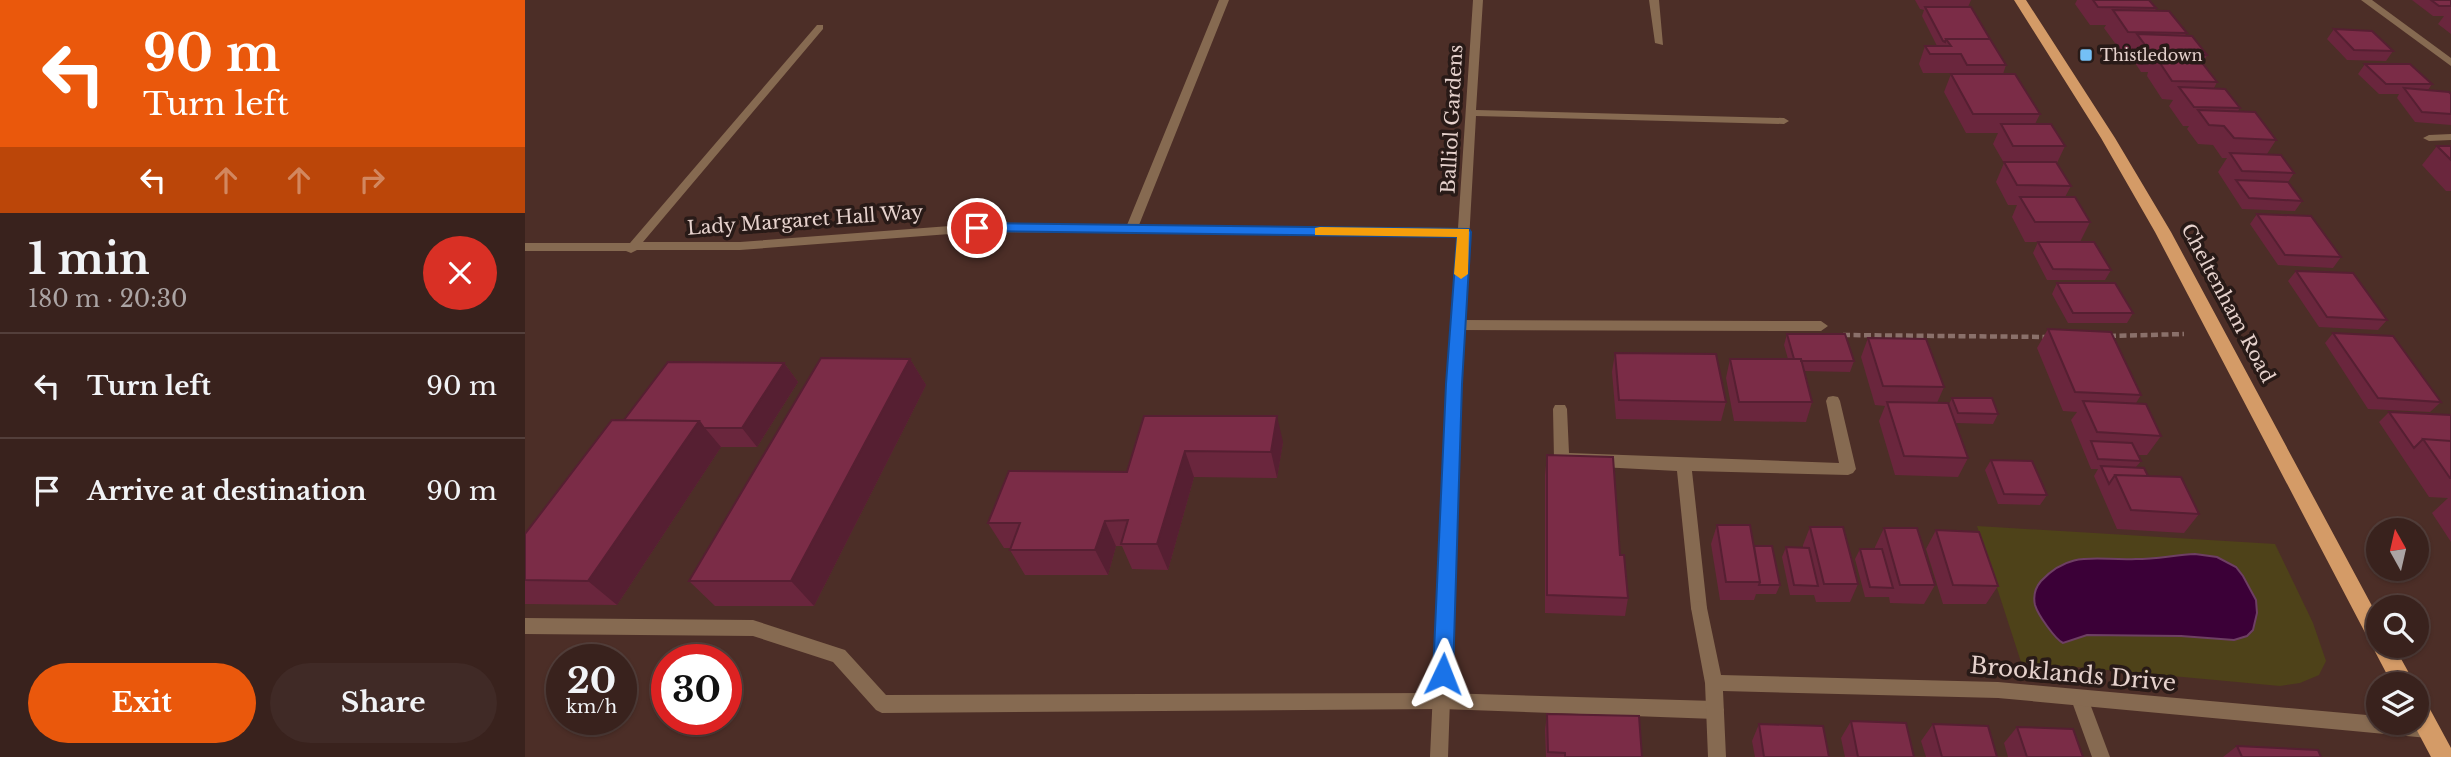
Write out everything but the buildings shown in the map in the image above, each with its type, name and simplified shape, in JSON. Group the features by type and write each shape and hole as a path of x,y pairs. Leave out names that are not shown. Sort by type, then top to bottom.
{"main road":[{"name":"Cheltenham Road","path":"2020,0 2108,138 2162,232 2366,615"},
{"path":"2429,731 2443,757"}],"street":[{"path":"1131,230 1224,0"},
{"name":"Balliol Gardens","path":"1439,757 1459,325 1478,0"},
{"path":"1654,0 1660,43"},
{"path":"2366,0 2451,63"},
{"path":"631,249 820,27"},
{"path":"1471,113 1784,121"},
{"path":"2429,138 2451,137"},
{"name":"Lady Margaret Hall Way","path":"525,247 631,249 740,246 977,228 1464,232"},
{"path":"1459,325 1821,326"},
{"path":"1560,410 1562,459 1848,469 1833,401"},
{"path":"1684,464 1699,608 1714,683 1717,757"},
{"path":"525,626 753,628 839,656 882,705 1442,701 1715,710"},
{"name":"Brooklands Drive","path":"1714,683 1999,690 2080,699 2366,715"},
{"path":"2080,699 2101,757"}],"path":[{"path":"1821,326 1830,335 2061,337"},
{"path":"2102,336 2215,333"}],"shaded area":[{"path":"1977,526 2275,544 2313,623 2326,661 2319,675 2300,683 2280,686 2021,662"},
{"path":"2195,554 2217,557 2236,567 2243,576 2256,600 2257,613 2253,630 2247,636 2234,640 2181,636 2087,635 2063,643 2047,626 2035,605 2037,586 2063,564 2097,558 2143,559"}],"slow traffic":[{"path":"1320,232 1464,232 1461,274"}],"place":[{"name":"Thistledown","path":"2086,55"}],"route":[{"path":"977,228 1464,232 1454,384 1443,674"}]}
